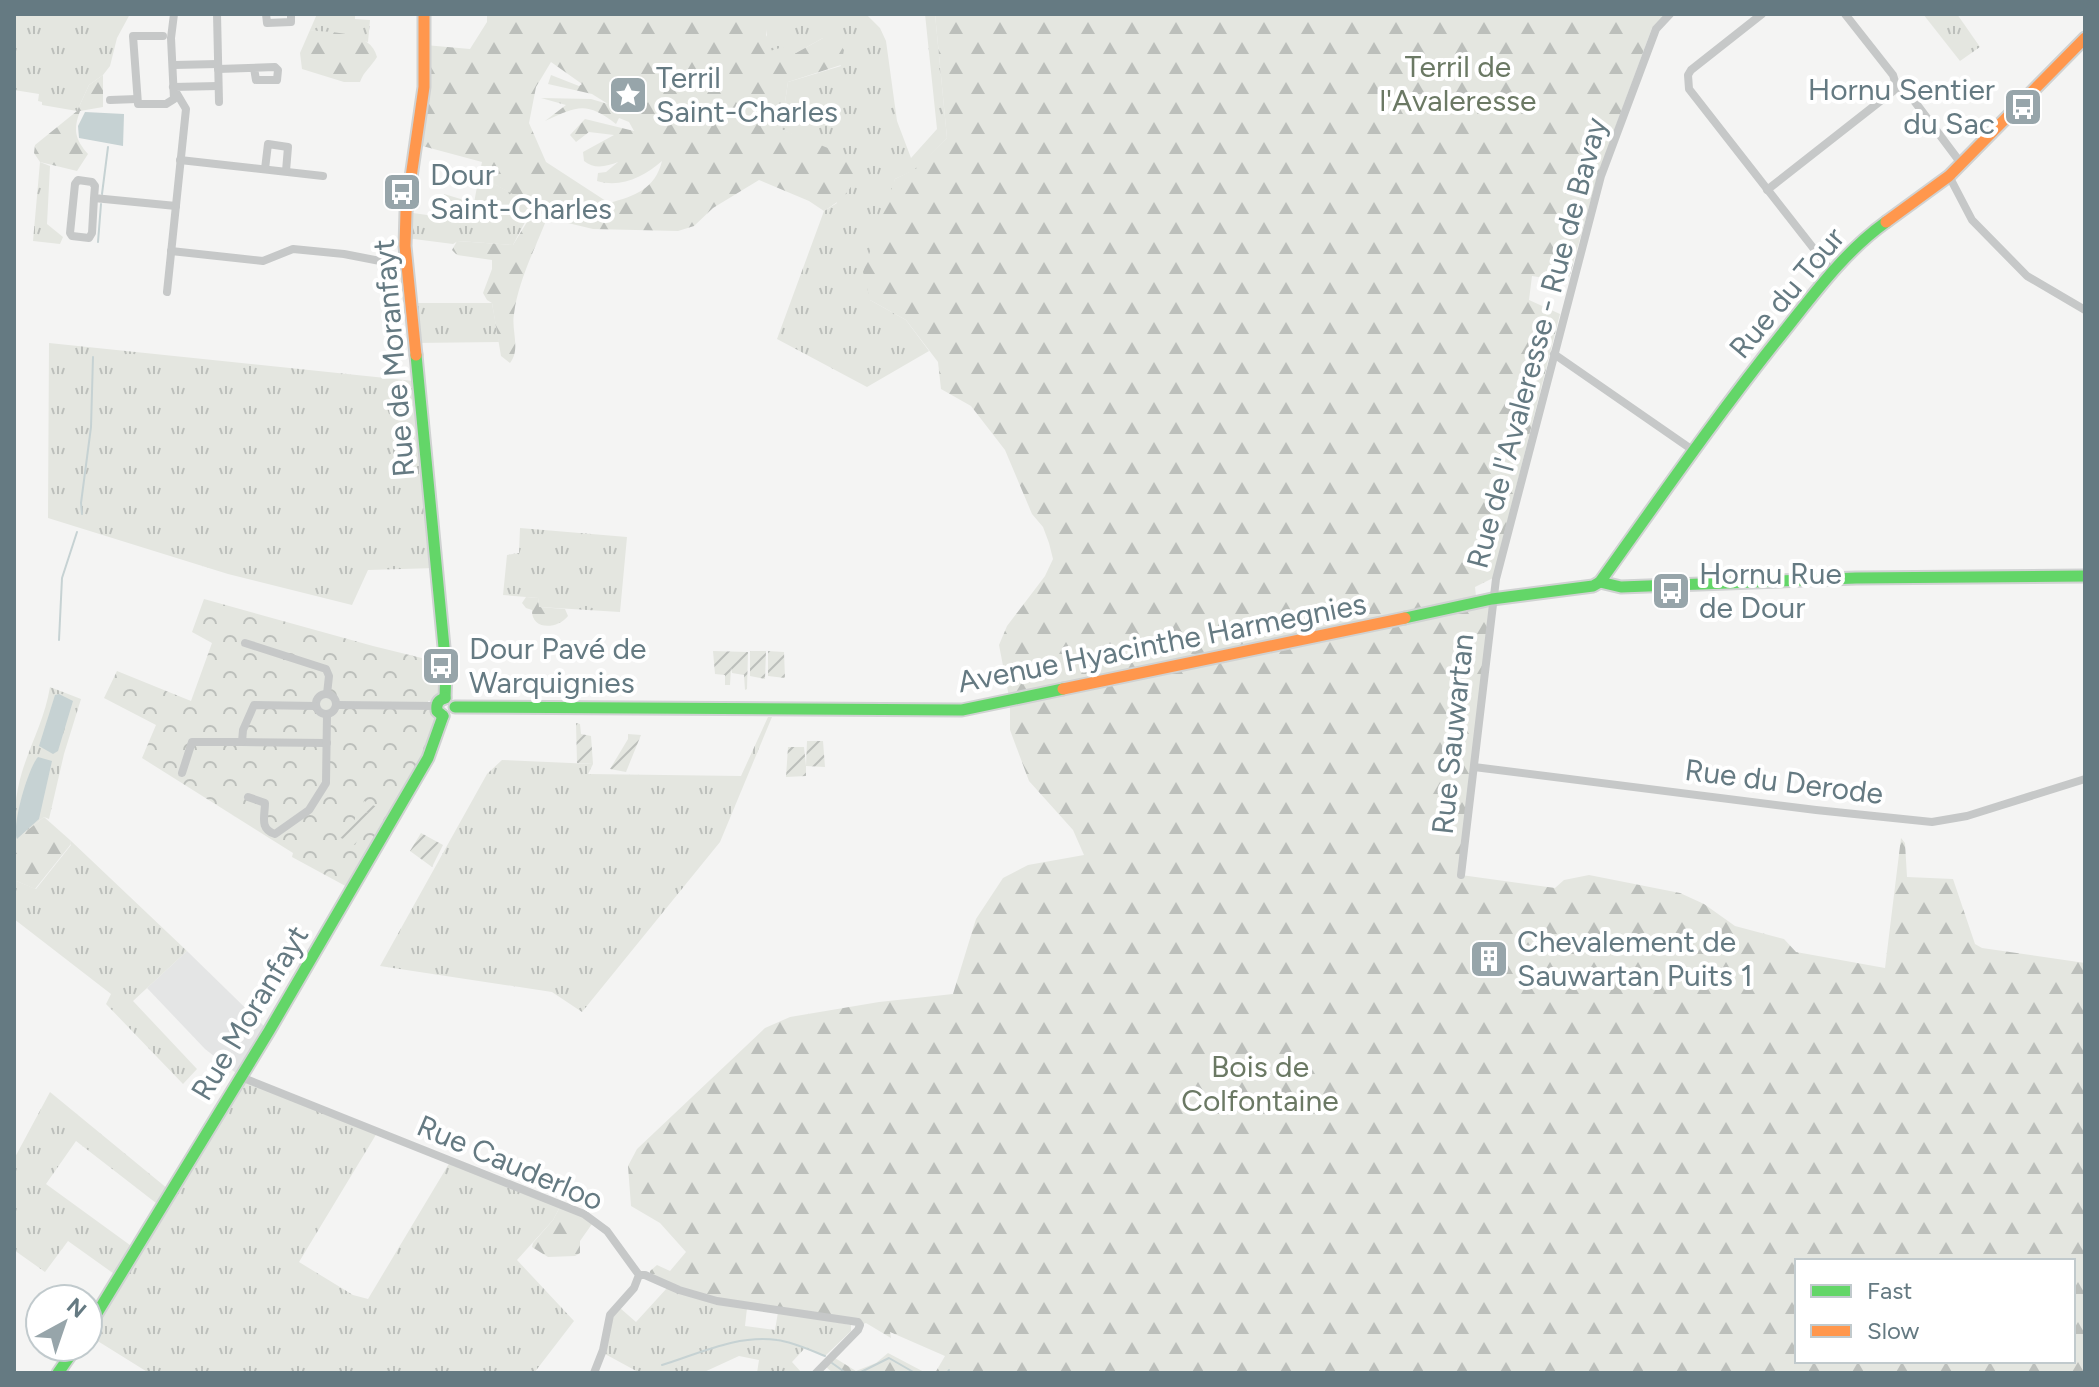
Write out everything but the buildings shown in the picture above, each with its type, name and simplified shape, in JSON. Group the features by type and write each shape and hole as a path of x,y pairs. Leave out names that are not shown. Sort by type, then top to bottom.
{"street":[{"path":"110,100 171,102 176,96 171,38 174,14"},
{"path":"217,14 219,102"},
{"path":"266,14 267,23 291,22 291,14"},
{"name":"Rue de Moranfayt","path":"424,14 424,87 406,212 406,266 446,668 442,706"},
{"name":"Rue de l'Avaleresse - Rue de Bavay","path":"1492,599 1606,164 1656,29 1670,14"},
{"path":"1762,14 1691,70 1687,81 1694,96 1832,272"},
{"path":"1845,14 1893,75 1897,88 1909,94 1960,162"},
{"path":"137,101 133,36 163,36"},
{"name":"Rue du Tour","path":"1600,582 1731,398 1832,272 1865,237 1949,176 2085,38"},
{"path":"174,65 254,68"},
{"path":"173,87 218,86"},
{"path":"167,292 186,109 173,87"},
{"path":"1767,190 1897,88"},
{"path":"265,169 268,144 288,147 286,171"},
{"path":"180,160 323,176"},
{"path":"1949,176 1972,220 2027,276 2085,310"},
{"path":"78,180 92,182 94,198 92,233 89,238 72,236 71,221 78,180"},
{"path":"94,198 176,206"},
{"path":"171,251 263,261 293,249 344,254 406,266"},
{"path":"1554,354 1694,451"},
{"name":"Avenue Hyacinthe Harmegnies","path":"442,706 451,700 455,707 962,710 1492,599 1589,588 1600,582 1621,587 1856,578 2085,576"},
{"name":"Rue Sauwartan","path":"1461,875 1492,599"},
{"path":"245,643 326,669 329,676 327,694"},
{"path":"327,694 335,699 337,705 335,711 327,715"},
{"path":"327,694 319,697 316,706 318,711 327,715"},
{"path":"242,742 243,730 254,705 316,706"},
{"path":"337,705 442,706"},
{"name":"Rue Moranfayt","path":"104,1302 241,1077 428,758 442,706"},
{"path":"248,797 265,803 264,824 268,831 275,834 309,810 324,786 327,715"},
{"path":"182,773 192,742 327,743"},
{"name":"Rue du Derode","path":"1474,767 1932,822 1967,816 2085,779"},
{"name":"Rue Cauderloo","path":"241,1077 584,1214 607,1231 639,1275"},
{"path":"594,1373 603,1350 610,1315 634,1288 639,1275 645,1275 679,1290 717,1301 854,1321 860,1325 816,1373"}],"shaded area":[{"path":"85,112 124,114 123,146 79,138 78,126"},
{"path":"55,695 73,701 58,751 53,754 39,746"},
{"path":"38,757 52,761 39,819 17,839 16,823 22,798"},
{"path":"187,951 269,1031 241,1077 205,1049 147,988"}],"green space":[{"path":"14,14 130,14 117,38 110,66 89,85 77,111 42,105 38,101 39,94 14,90"},
{"path":"317,14 355,14 355,19 370,20 368,42 310,30"},
{"path":"487,14 764,14 770,51 783,47 796,53 823,38 836,40 844,50 841,65 788,82 781,129 855,159 860,167 846,193 824,211 809,201 759,180 713,208 694,226 678,231 593,229 547,218 519,289 513,320 515,352 510,363 501,356 492,303 483,293 492,260 457,255 452,250 457,241 513,245 533,205 479,176 482,162 415,144 425,45 470,49 487,22","holes":["551,62 582,84 579,86 551,75 548,84 592,94 608,104 591,99 541,98 566,105 545,121 582,108 597,112 616,124 619,118 629,122 634,131 585,119 570,135 576,142 589,132 614,135 583,152 584,161 592,166 618,162 606,172 598,173 597,181 615,183 632,180 662,161 659,171 643,190 609,203 546,162 529,123 536,87"]},
{"path":"764,14 866,14 880,28 886,41 897,121 911,158 937,129 925,14 935,14 947,138 917,169 895,179 870,300 906,320 929,351 867,387 777,339 824,211 837,203 796,136 781,129 788,82 841,66 823,38 796,53 769,52"},
{"name":"Bois de Colfontaine","path":"935,14 1666,14 1652,28 1598,174 1568,282 1532,276 1529,300 1560,314 1493,578 1475,587 1476,596 1472,603 1492,599 1461,875 1555,888 1564,880 1589,875 1680,893 1704,904 1735,926 1784,939 1796,952 1885,968 1901,838 1905,843 1907,877 1953,879 1975,944 1982,948 2085,963 2085,1373 935,1373 945,1356 890,1332 891,1338 866,1323 860,1325 717,1301 650,1275 657,1265 670,1271 686,1252 660,1223 631,1206 628,1166 637,1149 765,1028 790,1017 879,1002 953,994 976,919 1003,878 1028,865 1084,855 1073,830 1029,781 1010,730 1010,702 999,645 1007,626 1045,576 1053,559 1043,527 1032,514 1005,450 971,406 941,389 938,362 906,320 870,300 863,272 895,179 917,168 947,138"},
{"path":"1923,14 1957,14 1980,47 1960,61"},
{"path":"310,30 359,38 373,48 377,57 360,82 344,82 302,69 300,53"},
{"path":"103,75 103,107 80,111 78,118 76,134 88,154 77,171 40,162 34,153 35,145 77,111 89,85"},
{"path":"40,162 50,166 47,224 63,237 60,244 33,241"},
{"path":"479,176 534,205 513,245 458,241 453,244 406,238 406,212 441,217 444,194 474,203"},
{"path":"410,303 492,303 499,342 414,343"},
{"path":"49,343 414,381 436,568 368,570 352,605 228,574 48,518"},
{"path":"520,528 627,537 620,612 539,607 538,598 503,595 507,555 519,553"},
{"path":"526,597 538,598 539,607 565,609 568,616 552,626 540,624 533,617 532,610 522,603"},
{"path":"204,599 446,664 448,686 437,700 428,701 428,708 436,713 439,729 351,889 292,857 293,853 142,758 156,725 104,698 117,671 191,701 212,643 192,632"},
{"path":"713,651 748,652 747,689 744,675 732,673 731,668 730,685 725,685 725,675 715,674"},
{"path":"750,651 766,651 765,679 750,676"},
{"path":"768,651 784,652 785,678 768,676"},
{"path":"50,687 81,699 49,819 44,817 14,841 15,806 20,781"},
{"path":"768,717 772,717 720,842 582,1012 552,992 380,966 487,774 502,760 593,764 588,774 741,776"},
{"path":"576,723 580,724 581,734 591,736 593,764 577,763"},
{"path":"628,734 641,735 626,772 610,769 628,739"},
{"path":"807,741 823,741 825,767 806,766"},
{"path":"788,747 804,747 806,776 786,777"},
{"path":"364,801 377,807 360,838 354,836 358,839 355,845 339,837 351,819 359,816 359,810 368,813 360,808"},
{"path":"44,817 71,844 35,889 14,880 14,841"},
{"path":"421,833 443,845 432,867 410,851"},
{"path":"70,840 187,951 133,1001 197,1069 183,1084 106,1004 111,994 14,919 14,880 36,889 71,845"},
{"path":"241,1077 377,1133 299,1262 353,1295 368,1299 450,1162 561,1205 553,1220 517,1260 574,1321 534,1373 149,1373 104,1345 104,1302"},
{"path":"50,1092 168,1189 156,1203 76,1141 46,1184 134,1248 117,1276 68,1241 45,1272 14,1250 14,1159"},
{"path":"561,1205 584,1214 592,1224 580,1241 580,1253 548,1257 532,1247 533,1243 553,1220"},
{"path":"667,1288 747,1308 745,1326 775,1330 778,1312 851,1325 851,1331 825,1356 805,1348 792,1362 802,1373 757,1373 759,1360 739,1356 702,1373 640,1373 605,1354 613,1317 620,1308 636,1322"},
{"path":"888,1353 926,1373 833,1373 826,1367 835,1358 856,1371 876,1363"}],"waterway":[{"path":"102,194 108,147"},
{"path":"98,242 101,204"},
{"path":"82,514 91,427 93,357"},
{"path":"59,640 62,578 77,532"},
{"path":"662,1365 718,1346 762,1339 789,1342 825,1356"},
{"path":"859,1373 889,1358 915,1373"},
{"path":"832,1363 846,1373"}],"traffic: fast":[{"path":"1405,618 1492,599 1593,586 1600,582 1758,364 1843,260 1886,222"},
{"path":"416,355 446,668 445,698"},
{"path":"1600,582 1621,587 1856,578 2085,576"},
{"path":"455,707 962,710 1063,689"},
{"path":"443,716 437,711 437,706 445,698"},
{"path":"104,1302 269,1031 428,758 443,716"},
{"path":"58,1373 65,1363"}],"traffic: slow":[{"path":"416,355 405,246 406,212 424,87 424,14"},
{"path":"1886,222 1949,176 2085,38"},
{"path":"1063,689 1405,618"}],"place":[{"name":"Terril Saint-Charles","path":"628,95"},
{"name":"Hornu Sentier du Sac","path":"2023,107"},
{"name":"Dour Saint-Charles","path":"402,192"},
{"name":"Hornu Rue de Dour","path":"1671,591"},
{"name":"Dour Pavé de Warquignies","path":"441,666"},
{"name":"Chevalement de Sauwartan Puits 1","path":"1489,959"}],"park label":[{"name":"Terril de l'Avaleresse","path":"1458,84"}]}
